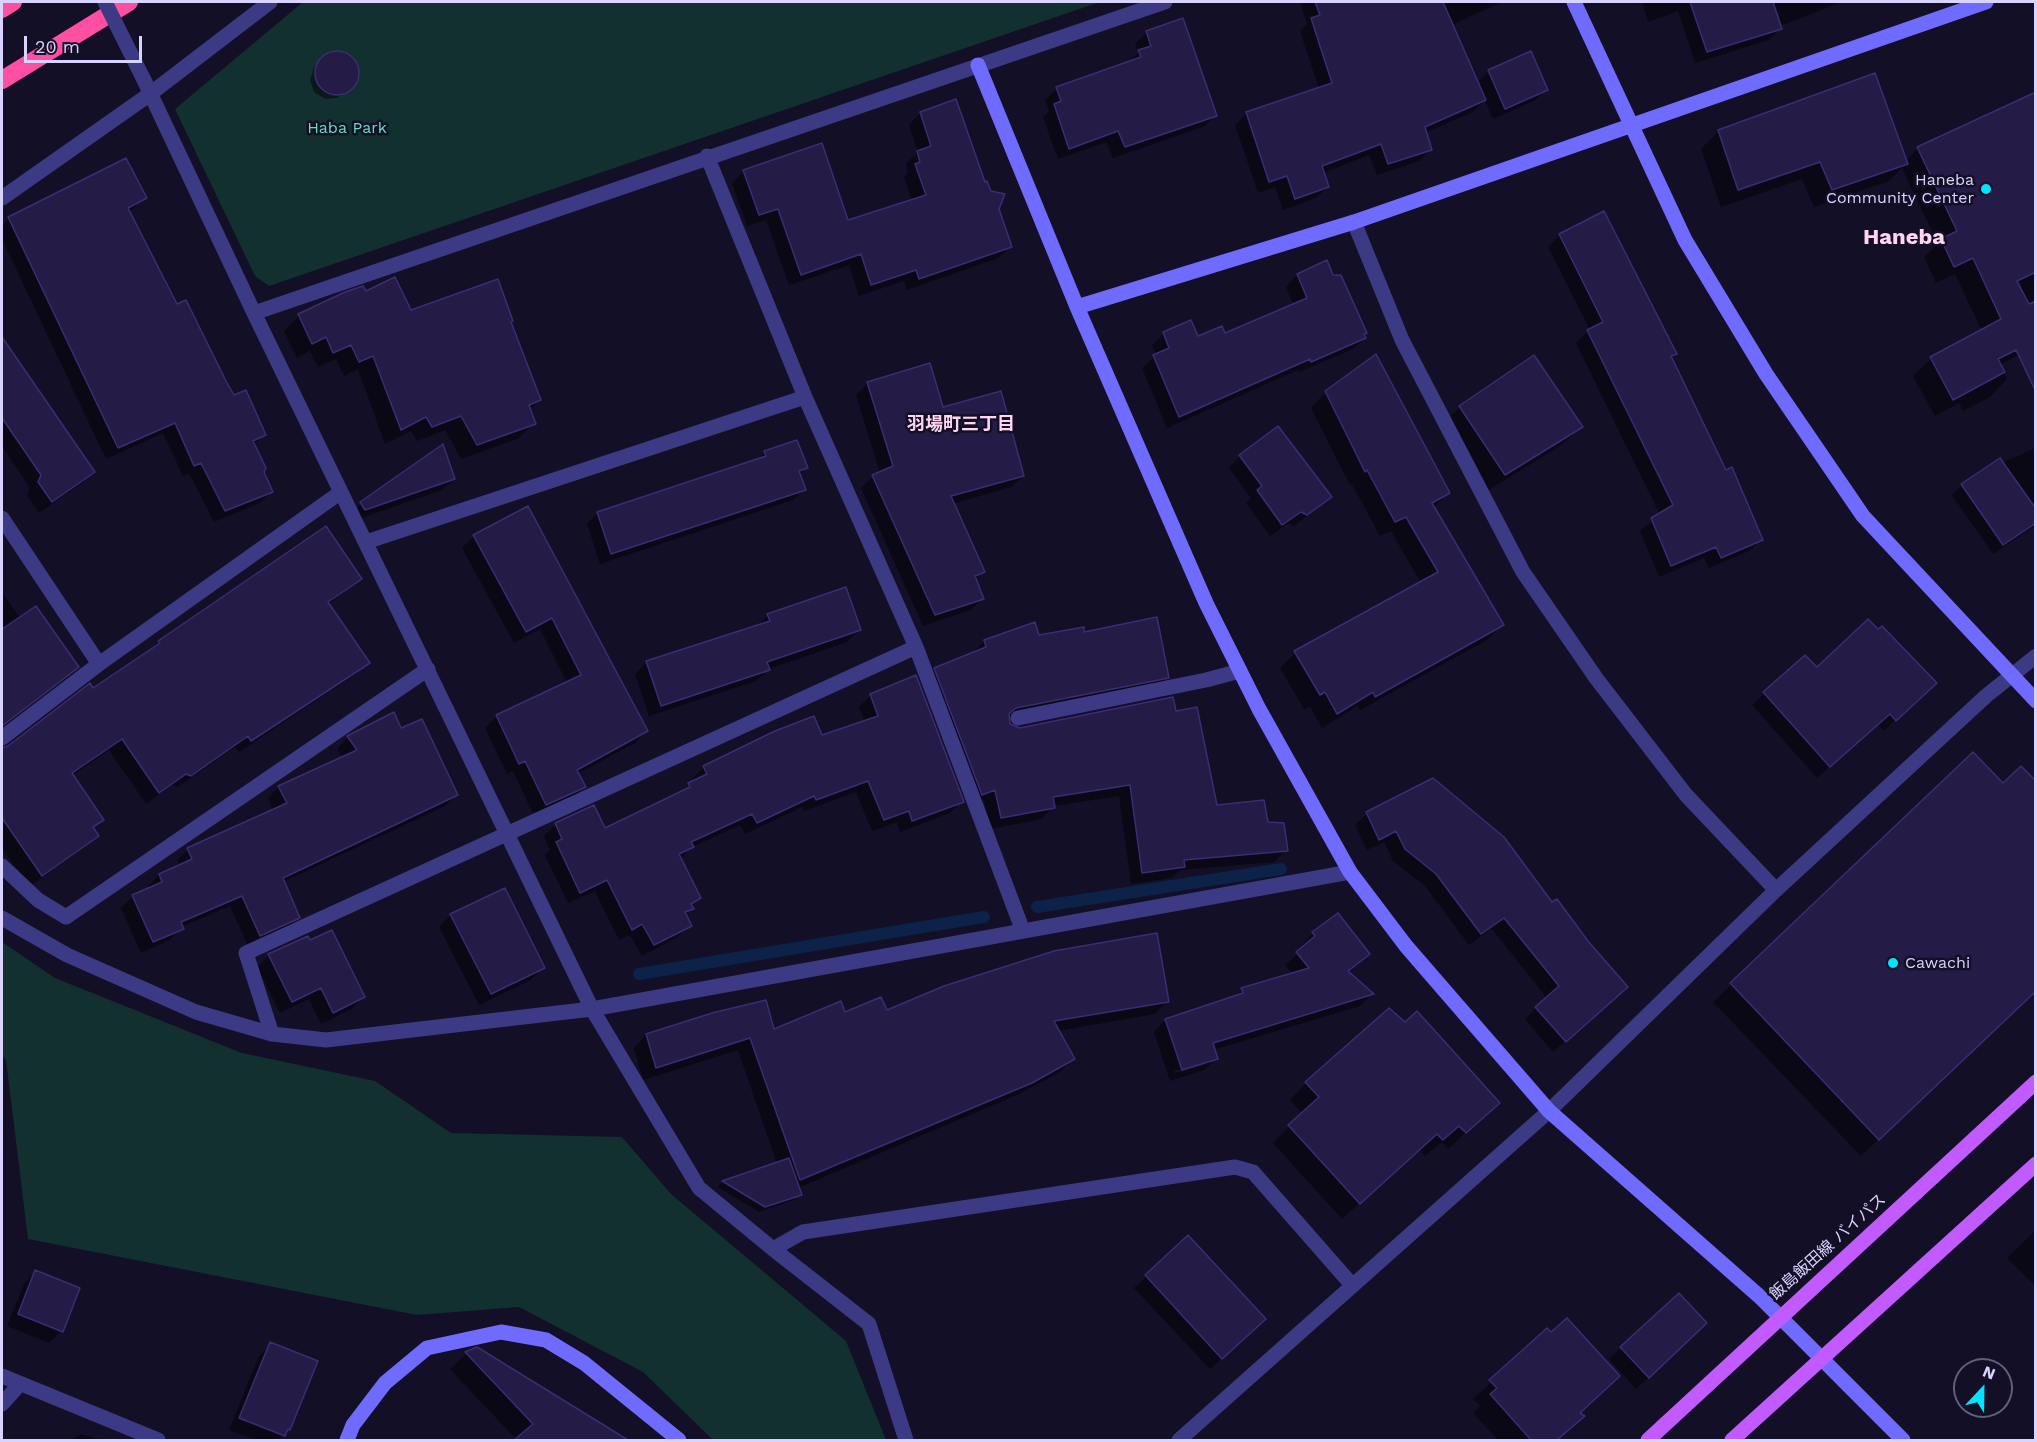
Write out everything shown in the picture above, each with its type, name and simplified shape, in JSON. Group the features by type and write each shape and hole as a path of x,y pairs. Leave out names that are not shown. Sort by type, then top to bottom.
{"highway":[{"path":"2,9 13,2"},
{"path":"2,80 129,2"}],"main road":[{"name":"飯島飯田線 バイパス","path":"1648,1440 1779,1316 2036,1082"},
{"path":"1732,1440 2036,1164"}],"street":[{"path":"105,2 592,1009 699,1188 869,1324 906,1440"},
{"path":"2,198 150,94 270,2"},
{"path":"254,313 707,156 1165,2"},
{"path":"1574,2 1631,128 1691,250 1766,374 1863,516 2036,701"},
{"path":"1077,307 1354,222 1631,128 1670,110 1986,2"},
{"path":"978,65 1077,307 1206,603 1240,671 1350,872 1406,946 1549,1111 1779,1316 1903,1440"},
{"path":"707,156 805,397 916,647 1023,932"},
{"path":"1354,222 1402,340 1466,467 1523,572 1596,678 1686,795 1776,890"},
{"path":"366,542 805,397"},
{"path":"2,738 99,664 341,492"},
{"path":"2,518 99,664"},
{"path":"272,1034 246,953 916,647"},
{"path":"1179,1440 1549,1111 1776,890 2010,675 2036,656"},
{"path":"2,866 38,900 66,917 428,669"},
{"path":"1018,717 1206,680 1240,671"},
{"path":"2,918 68,955 196,1011 272,1034 326,1041 592,1009 1350,872"},
{"path":"773,1249 803,1233 1235,1167 1253,1172 1352,1285"},
{"path":"347,1440 353,1425 385,1383 427,1348 501,1332 546,1340 584,1364 679,1440"},
{"path":"2,1376 158,1440"},
{"path":"2,1404 20,1384"}],"green space":[{"name":"Haba Park","path":"303,2 1100,2 269,286 255,276 175,109"},
{"path":"2,942 55,978 242,1053 375,1081 451,1133 622,1137 671,1194 846,1341 886,1440 713,1440 643,1372 519,1307 417,1315 28,1239 6,1060 2,1056"}],"building":[{"path":"1315,2 1443,2 1486,100 1425,127 1432,150 1388,164 1381,144 1322,166 1329,187 1295,199 1287,176 1269,182 1246,112 1332,83 1311,18 1320,15"},
{"path":"1690,2 1773,2 1782,29 1707,52"},
{"path":"1183,18 1217,116 1125,147 1118,131 1069,149 1054,104 1061,101 1056,87 1141,57 1138,50 1151,46 1146,31"},
{"path":"337,51 352,58 359,73 352,88 337,95 322,88 315,73 322,58"},
{"path":"1531,51 1548,90 1505,109 1488,70"},
{"path":"1875,73 1908,164 1832,190 1820,162 1738,190 1718,130"},
{"name":"Haneba Community Center","path":"2036,92 2036,272 2017,281 2029,304 2036,301 2036,392 2016,350 1998,359 2005,372 1953,400 1930,357 2001,319 1973,258 1954,267 1941,239 1957,231 1917,147"},
{"path":"956,99 985,182 987,181 991,191 1005,194 999,209 1012,247 919,279 916,270 871,285 861,254 801,275 778,209 759,215 743,170 822,143 848,220 926,195 915,164 920,162 917,151 931,146 920,112"},
{"path":"126,158 147,198 128,208 177,304 186,300 234,395 246,390 266,435 253,441 266,468 264,472 273,492 225,511 201,463 194,466 175,423 118,448 8,217"},
{"path":"1604,211 1677,354 1671,356 1726,470 1732,467 1763,540 1721,558 1716,547 1671,566 1651,518 1673,505 1587,330 1603,322 1559,234"},
{"path":"1327,260 1333,275 1341,275 1367,333 1364,334 1366,338 1311,362 1310,359 1179,417 1153,355 1169,348 1163,332 1191,320 1198,336 1222,326 1225,333 1307,298 1297,274"},
{"path":"395,277 411,310 498,279 513,321 511,322 541,400 529,405 536,424 477,445 461,416 432,427 426,417 401,430 373,356 359,362 351,345 333,353 326,337 312,344 298,314 345,292 363,286 366,291"},
{"path":"2,337 95,472 52,502 38,482 41,475 2,418"},
{"path":"1376,354 1450,493 1432,503 1504,625 1375,697 1373,692 1337,714 1325,692 1320,695 1294,651 1438,572 1406,517 1395,522 1367,470 1365,472 1325,391"},
{"path":"1534,355 1583,427 1505,475 1459,406"},
{"path":"930,363 943,407 1001,391 1024,476 951,496 985,572 975,576 984,599 935,615 872,475 893,466 867,382"},
{"path":"1278,426 1332,497 1307,515 1301,512 1282,525 1257,490 1262,486 1239,455"},
{"path":"797,440 808,468 799,471 806,490 611,554 597,512 766,456 764,451"},
{"path":"443,444 455,479 365,510 360,502"},
{"path":"2000,458 2036,509 2036,523 2003,545 1961,484"},
{"path":"528,506 648,731 577,770 586,787 546,805 525,761 519,764 496,715 581,675 552,618 526,632 473,535"},
{"path":"326,526 362,579 328,602 370,663 251,741 248,736 191,776 186,774 159,793 122,739 72,773 104,820 93,827 99,836 42,876 2,818 2,748 8,746 90,683 93,688"},
{"path":"846,587 861,630 767,662 770,670 661,706 646,661 770,621 767,614"},
{"path":"36,606 79,667 2,726 2,629"},
{"path":"1157,617 1169,678 1016,708 1009,714 1010,724 1020,728 1173,697 1176,711 1197,707 1217,805 1264,800 1268,822 1284,823 1288,851 1184,860 1185,867 1142,873 1130,785 1053,797 1055,808 1001,818 995,790 982,795 934,668 986,647 984,640 1035,622 1039,635 1084,627 1084,632"},
{"path":"1868,619 1878,629 1882,626 1937,683 1896,721 1890,714 1830,767 1763,692 1805,655 1817,667"},
{"path":"916,675 964,802 912,821 909,811 884,820 868,781 816,800 814,796 757,823 752,814 691,842 694,847 679,854 701,898 691,904 694,909 685,912 692,926 654,945 642,924 632,930 607,880 580,893 556,842 562,839 555,823 594,805 605,828 690,787 688,783 707,774 703,766 775,731 814,716 822,735 878,716 870,694"},
{"path":"394,712 401,728 422,719 458,795 283,878 300,918 260,936 242,896 181,922 184,929 153,942 132,895 162,882 159,874 192,859 187,848 287,803 278,786 357,750 347,736"},
{"name":"Cawachi","path":"1973,752 2003,783 2021,766 2036,781 2036,991 1879,1140 1730,983"},
{"path":"1433,778 1504,837 1552,902 1557,899 1588,941 1628,987 1566,1042 1535,1007 1559,986 1504,918 1481,934 1436,874 1405,849 1396,831 1379,840 1366,812"},
{"path":"505,888 545,968 491,994 450,914"},
{"path":"1338,913 1370,954 1348,971 1374,994 1213,1043 1218,1059 1182,1070 1165,1019 1243,993 1241,988 1309,968 1296,952 1315,936 1312,932"},
{"path":"332,930 365,997 333,1013 321,988 292,1002 268,954 308,936 310,940"},
{"path":"1157,933 1169,1002 1054,1021 1075,1059 1032,1083 800,1180 750,1038 656,1068 646,1034 712,1013 766,1000 774,1029 841,1001 845,1012 881,997 887,1010 944,986 1054,951"},
{"path":"1389,1008 1405,1022 1417,1011 1500,1103 1466,1133 1459,1126 1443,1140 1437,1134 1360,1204 1288,1125 1319,1097 1305,1082"},
{"path":"789,1158 802,1195 765,1207 722,1181"},
{"path":"1188,1235 1266,1319 1222,1359 1145,1275"},
{"path":"35,1270 80,1288 63,1332 18,1314"},
{"path":"1679,1293 1707,1323 1649,1378 1620,1347"},
{"path":"1567,1318 1620,1376 1580,1413 1585,1416 1557,1440 1531,1440 1490,1394 1497,1388 1489,1380 1547,1328 1551,1332"},
{"path":"270,1342 318,1361 290,1430 288,1429 285,1436 239,1418"},
{"path":"477,1347 628,1440 514,1440 533,1424 465,1352"}],"waterway":[{"path":"1037,907 1281,869"},
{"path":"639,974 984,917"}],"place":[{"name":"Haneba Community Center","path":"1986,189"},
{"name":"Cawachi","path":"1893,963"}],"district":[{"name":"Haneba","path":"1904,238"},
{"name":"羽場町三丁目","path":"961,425"}]}
